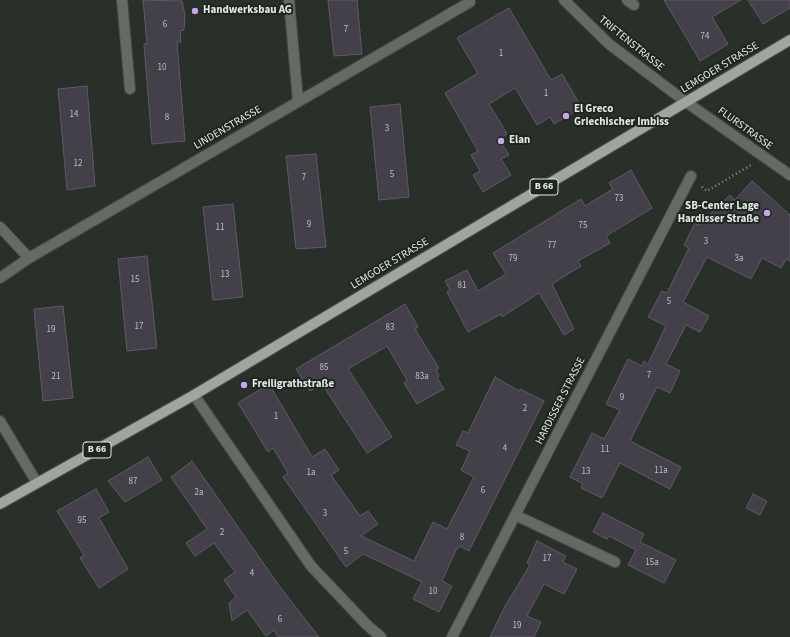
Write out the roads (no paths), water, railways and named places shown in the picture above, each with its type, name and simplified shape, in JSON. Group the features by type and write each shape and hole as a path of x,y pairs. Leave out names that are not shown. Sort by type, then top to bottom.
{"main road":[{"name":"LEMGOER STRASSE","path":"0,504 194,395 790,40"}],"street":[{"path":"122,0 130,89"},
{"path":"289,0 298,101"},
{"name":"TRIFTENSTRASSE","path":"564,0 609,44 686,102"},
{"name":"LINDENSTRASSE","path":"0,278 29,258 470,2"},
{"name":"FLURSTRASSE","path":"686,102 763,158 790,175"},
{"name":"HARDISSER STRASSE","path":"452,637 691,176"},
{"path":"0,227 29,258"},
{"path":"194,395 311,566 367,625 381,637"},
{"path":"0,421 37,483"},
{"path":"515,515 615,562"}],"place":[{"name":"Handwerksbau AG","path":"195,11"},
{"name":"El Greco Griechischer Imbiss","path":"566,116"},
{"name":"Elan","path":"501,141"},
{"name":"SB-Center Lage Hardisser Straße","path":"767,213"},
{"name":"Freiligrathstraße","path":"244,385"}]}
